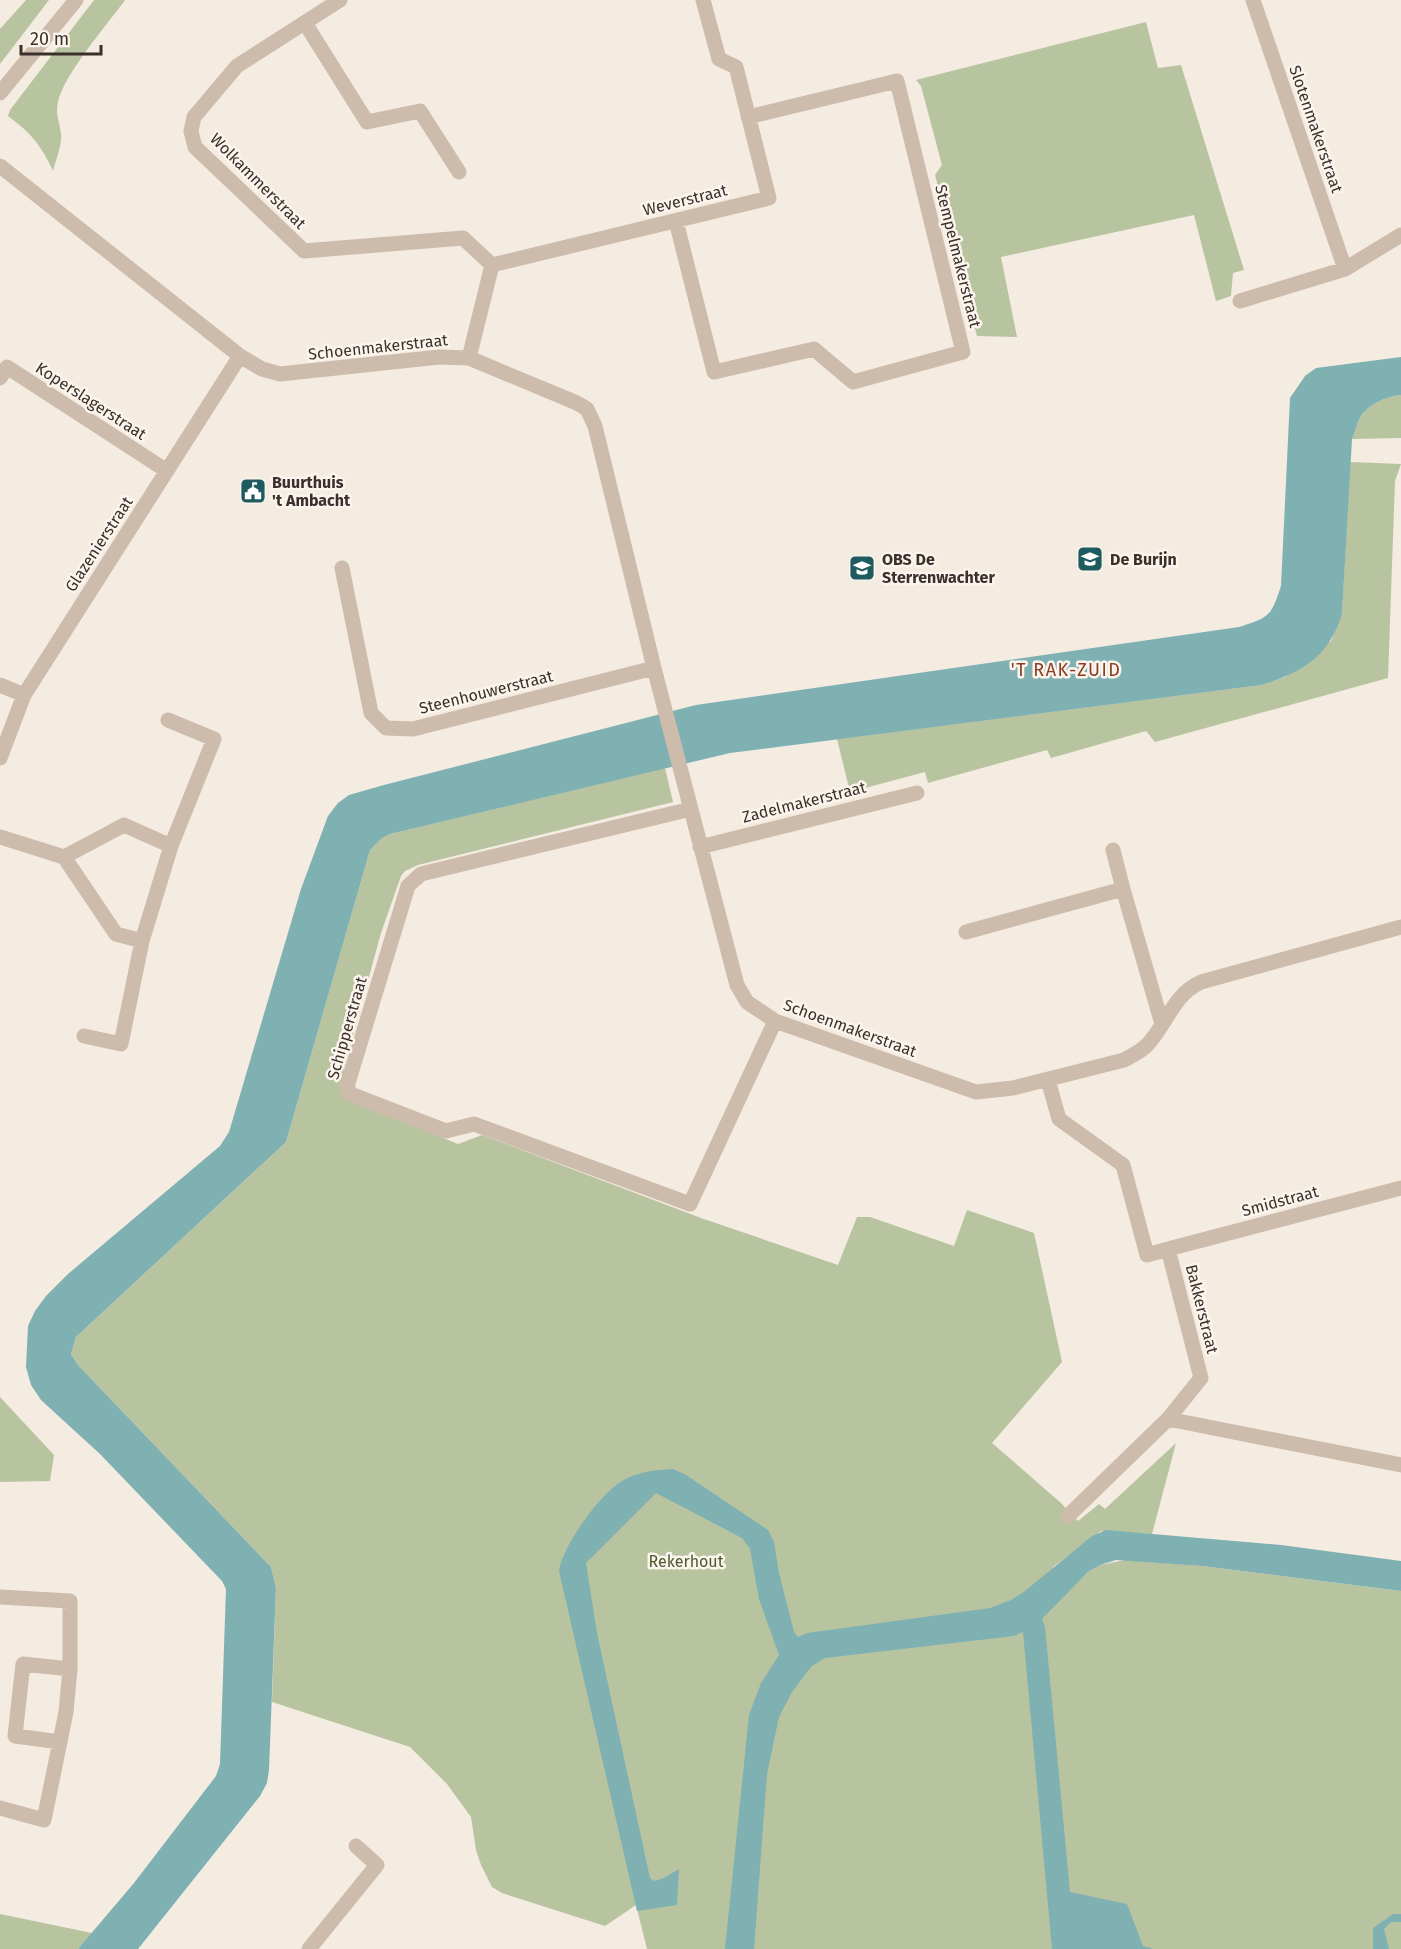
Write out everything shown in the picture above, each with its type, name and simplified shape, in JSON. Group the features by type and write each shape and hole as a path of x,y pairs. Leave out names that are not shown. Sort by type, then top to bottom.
{"street":[{"path":"0,93 75,0"},
{"name":"Wolkammerstraat","path":"340,0 237,66 194,117 191,131 195,147 304,251 463,238 492,265"},
{"name":"Weverstraat","path":"492,265 769,198 736,66 718,59 703,0"},
{"name":"Slotenmakerstraat","path":"1253,0 1345,269"},
{"path":"306,23 367,122 420,111 459,172"},
{"name":"Stempelmakerstraat","path":"676,221 714,372 814,349 853,382 963,352 897,81 748,117"},
{"name":"Schoenmakerstraat","path":"0,166 240,356 262,369 280,374 439,357 469,358 568,398 587,409 591,417 690,809 739,991 753,1007 775,1022 976,1092 999,1091 1124,1060 1146,1046 1182,994 1201,982 1401,927"},
{"path":"1240,300 1345,269 1401,235"},
{"path":"469,358 492,265"},
{"name":"Glazenierstraat","path":"0,758 24,695 240,356"},
{"name":"Koperslagerstraat","path":"0,378 7,368 167,471"},
{"name":"Steenhouwerstraat","path":"342,568 370,713 386,728 413,729 654,668"},
{"path":"0,685 24,695"},
{"path":"84,1036 121,1044 142,941 171,846 214,739 168,720"},
{"name":"Zadelmakerstraat","path":"700,847 916,793"},
{"name":"Schipperstraat","path":"690,809 422,874 408,886 348,1083 348,1093 446,1131 474,1124 690,1204 775,1022"},
{"path":"64,857 124,825 171,846"},
{"path":"0,837 64,857 116,934 142,941"},
{"path":"1113,850 1162,1024"},
{"path":"966,932 1123,889"},
{"name":"Bakkerstraat","path":"1048,1080 1059,1119 1123,1165 1147,1255 1168,1249 1201,1378 1168,1419 1068,1516"},
{"name":"Smidstraat","path":"1168,1249 1401,1188"},
{"path":"1168,1419 1401,1465"},
{"path":"0,1597 70,1601 70,1669 66,1712 44,1820 0,1808"},
{"path":"60,1742 15,1736 23,1664 70,1669"},
{"path":"309,1949 377,1865 356,1846"}],"green space":[{"path":"26,0 49,0 0,64 0,29"},
{"path":"94,0 125,0 77,64 62,91 57,111 61,143 53,171 35,140 8,116 10,110"},
{"path":"1146,22 1158,68 1181,65 1244,270 1233,273 1231,296 1216,301 1194,215 1001,257 1017,337 977,336 935,175 942,165 921,86 916,80"},
{"path":"1401,395 1401,438 1352,439 1361,416 1369,408 1385,399"},
{"path":"1350,462 1401,464 1395,481 1388,678 1155,742 1146,731 1051,758 1047,750 928,783 925,772 850,792 837,739 1262,685 1285,677 1331,641 1342,614"},
{"name":"Rekerhout","path":"665,768 673,802 418,865 405,871 401,876 381,933 344,1068 344,1086 353,1101 458,1144 482,1135 701,1218 838,1265 857,1217 870,1217 954,1246 967,1210 1034,1233 1062,1362 992,1443 1061,1503 1078,1521 1099,1504 1105,1509 1176,1443 1152,1534 1101,1531 1053,1567 1073,1587 1088,1572 1100,1565 1125,1560 1202,1566 1401,1591 1401,1949 647,1949 636,1905 605,1926 502,1893 492,1887 476,1850 471,1817 447,1784 410,1747 272,1702 276,1588 271,1567 78,1365 71,1354 76,1337 286,1142 370,850 382,838 390,834"},
{"path":"0,1397 54,1455 50,1481 0,1482"},
{"path":"0,1914 92,1933 78,1949 0,1949"}],"water":[{"path":"1401,357 1401,395 1385,399 1369,408 1361,416 1352,439 1342,614 1330,641 1322,652 1290,674 1262,685 730,753 390,834 382,838 370,850 286,1142 76,1337 71,1354 78,1365 271,1567 276,1588 269,1770 267,1783 260,1796 138,1949 78,1949 134,1883 216,1776 220,1764 226,1589 222,1581 100,1454 41,1400 31,1385 26,1367 28,1326 46,1296 68,1274 220,1146 229,1132 301,889 328,816 338,803 349,795 384,785 696,705 1239,627 1257,621 1271,610 1281,586 1290,398 1305,376 1316,368"},
{"path":"673,1469 686,1475 768,1530 774,1542 779,1573 794,1632 798,1637 807,1633 990,1608 1011,1600 1025,1591 1092,1536 1106,1530 1281,1545 1401,1561 1401,1591 1202,1566 1116,1560 1088,1572 1042,1619 1045,1627 1070,1892 1127,1904 1143,1946 1153,1949 1052,1949 1023,1632 1014,1636 825,1658 807,1672 792,1692 779,1717 767,1774 754,1949 725,1949 749,1715 761,1683 779,1655 759,1599 750,1549 742,1538 656,1493 586,1563 597,1633 650,1878 654,1881 664,1878 679,1869 677,1905 637,1911 559,1571 567,1549 582,1523 611,1490 625,1479 638,1474"},
{"path":"1393,1914 1401,1914 1401,1922 1391,1922 1384,1929 1389,1949 1373,1949 1373,1928"}],"place":[{"name":"Buurthuis 't Ambacht","path":"253,491"},
{"name":"De Burijn","path":"1090,559"},
{"name":"OBS De Sterrenwachter","path":"862,568"}],"district":[{"name":"'T RAK-ZUID","path":"1066,670"}]}
